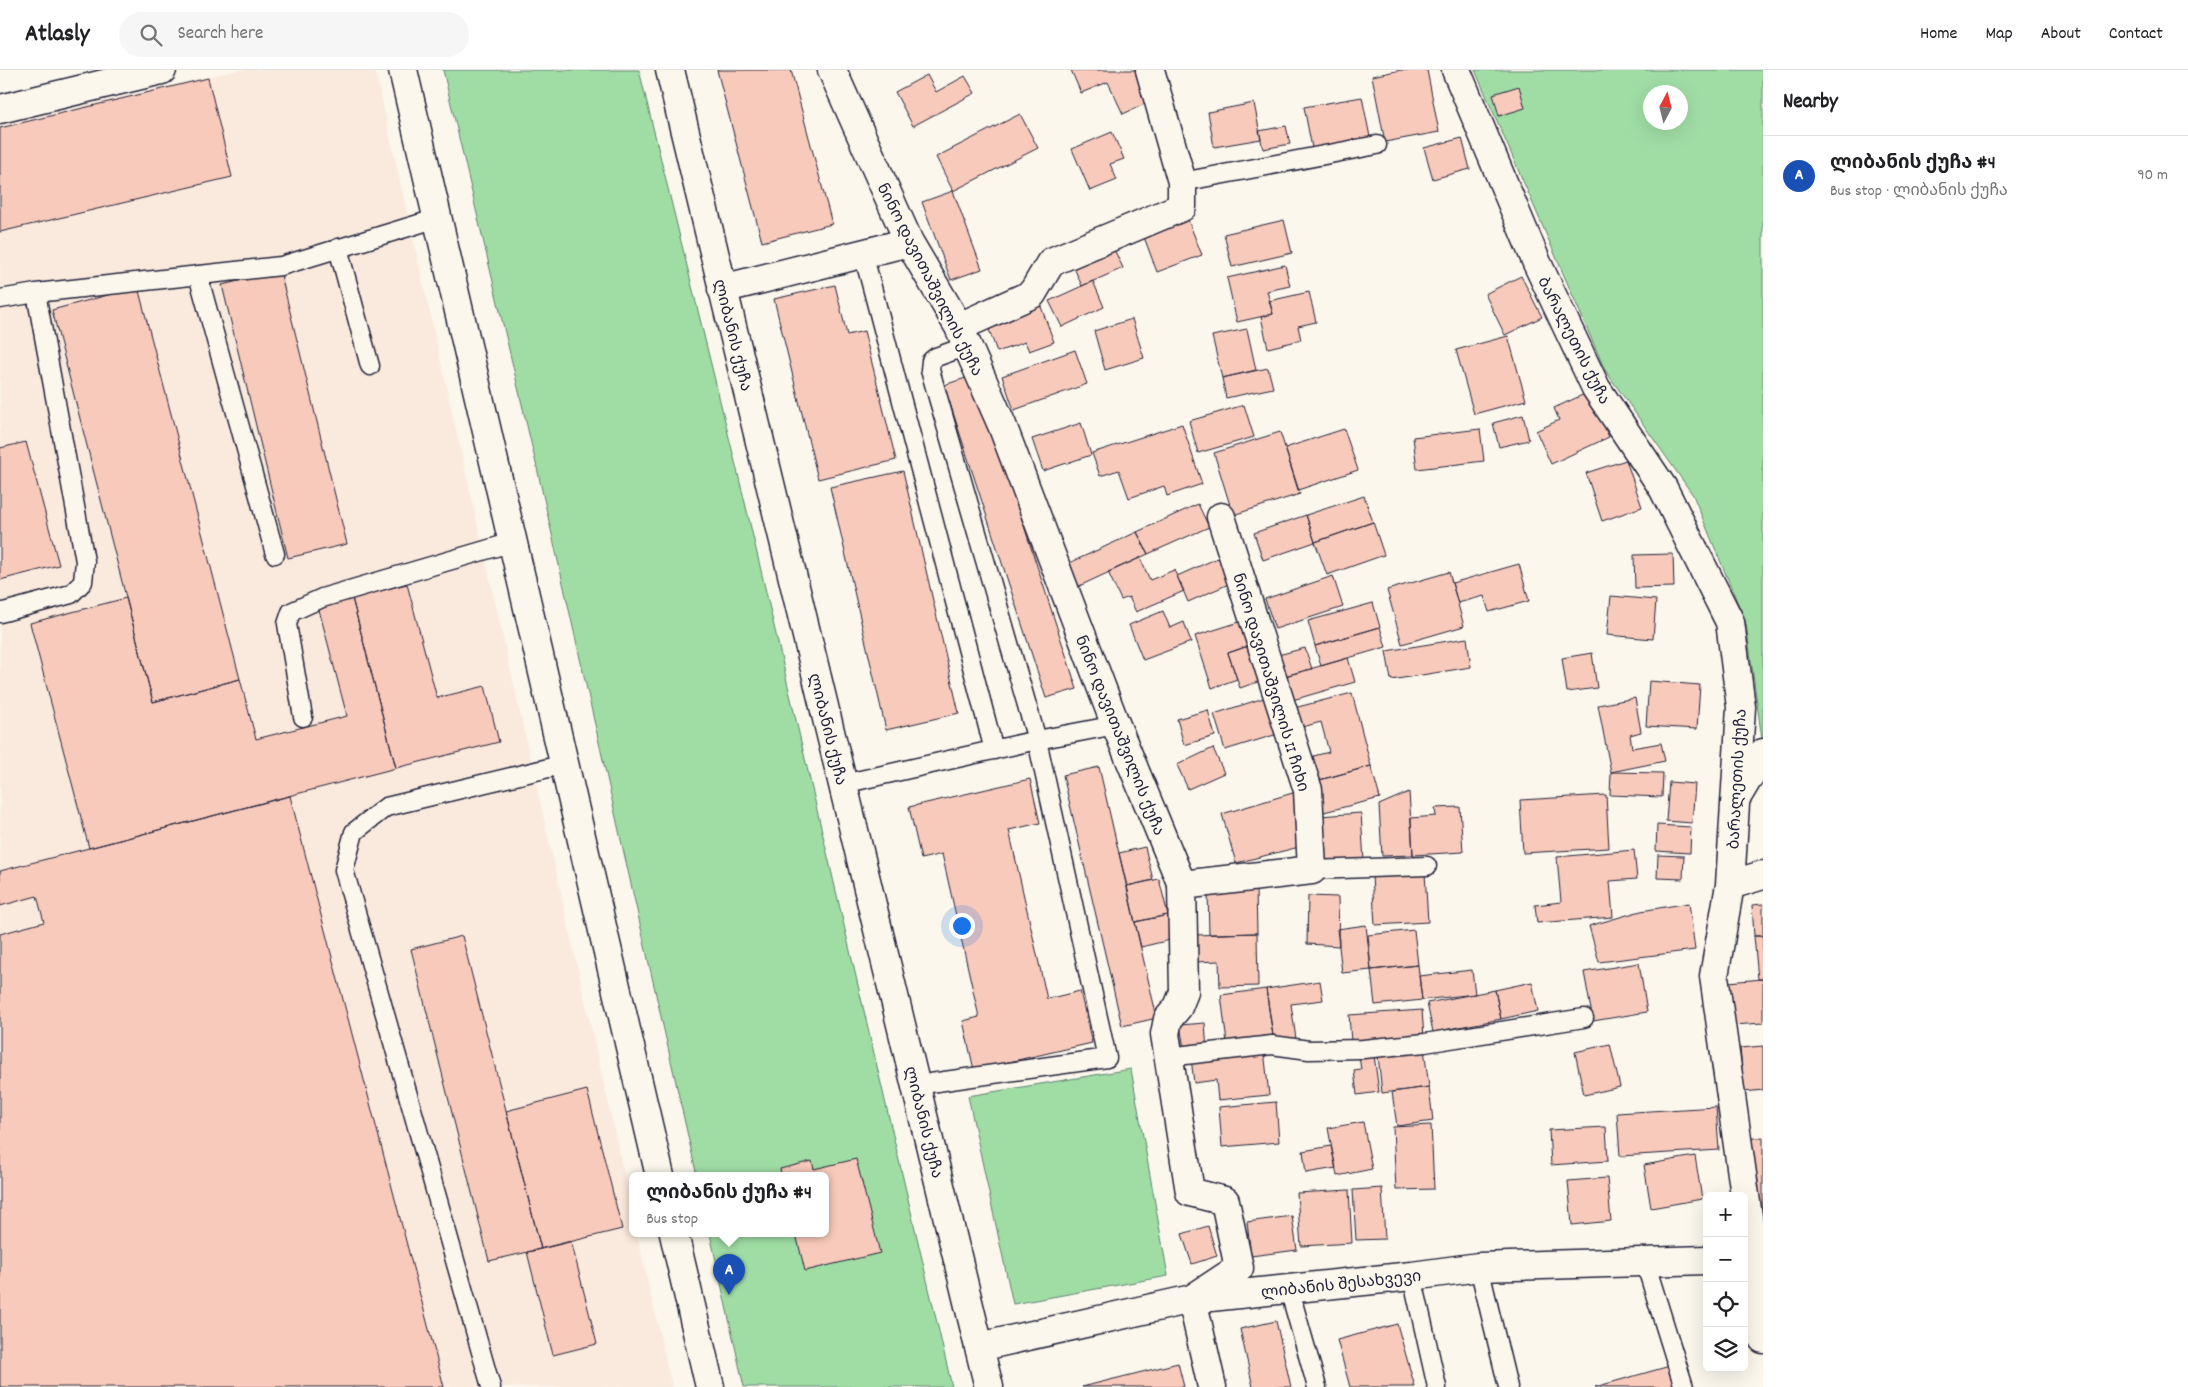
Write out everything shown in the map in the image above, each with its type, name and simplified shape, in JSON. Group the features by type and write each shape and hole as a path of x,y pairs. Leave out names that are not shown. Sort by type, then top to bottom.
{"street":[{"path":"0,109 162,70"},
{"path":"403,70 659,1172"},
{"name":"ლიბანის ქუჩა","path":"670,70 989,1387"},
{"name":"ნინო დავითაშვილის ქუჩა","path":"832,70 908,242 963,336 1002,425 1116,725 1182,885 1184,992 1178,1007 1168,1019 1165,1034 1168,1057 1190,1192 1225,1200 1239,1268 1192,1299"},
{"path":"963,336 1032,294 1051,262 1182,207 1182,182 1150,70"},
{"name":"ბარალეთის ქუჩა","path":"1456,70 1537,263 1596,388 1663,488 1730,622 1741,707 1730,885 1714,976 1754,1259 1763,1339"},
{"path":"722,289 908,242"},
{"name":"ნინო დავითაშვილის II ჩიხი","path":"1220,517 1308,790 1312,870"},
{"path":"1735,800 1763,753"},
{"path":"1182,885 1312,870"},
{"path":"1730,885 1763,875"},
{"path":"675,1237 710,1387"},
{"name":"ლიბანის შესახვევი","path":"980,1347 1192,1299 1412,1276 1479,1267 1703,1260"},
{"path":"1192,1299 1212,1387"}],"lane":[{"path":"1182,182 1377,145"},
{"path":"0,299 36,293 282,266 438,218"},
{"path":"338,248 370,366"},
{"path":"864,253 994,750"},
{"path":"198,275 275,554"},
{"path":"0,613 71,594 84,582 85,561 36,293"},
{"path":"916,1085 1108,1058 1037,740 930,370 931,361 963,336"},
{"path":"303,717 287,624 291,612 322,598 513,542"},
{"path":"843,784 1037,740 1116,725"},
{"path":"491,1387 344,870 354,832 386,807 565,764"},
{"path":"1312,870 1427,866"},
{"path":"1168,1057 1272,1045 1308,1050 1398,1046 1584,1018"},
{"path":"1645,1262 1684,1387"},
{"path":"1479,1267 1508,1387"},
{"path":"1412,1276 1437,1387"},
{"path":"1289,1289 1317,1387"}],"shaded area":[{"path":"238,70 375,70 629,1195 629,1237 638,1237 672,1387 0,1387 0,124"}],"green space":[{"path":"443,70 639,70 748,515 952,1387 744,1387 711,1237 829,1237 829,1172 696,1172 537,468"},
{"path":"1475,70 1763,70 1763,747 1746,623 1693,495 1605,370"},
{"path":"1131,1069 1168,1276 1013,1304 968,1096"}],"building":[{"path":"717,70 791,70 832,224 762,242"},
{"path":"1071,70 1135,70 1149,102 1123,114 1108,82 1081,93"},
{"path":"1401,70 1427,70 1439,132 1385,142 1372,76"},
{"path":"927,75 936,92 965,76 975,93 913,126 895,92"},
{"path":"208,78 232,177 0,232 0,128"},
{"path":"1519,86 1525,108 1499,116 1493,94"},
{"path":"1362,97 1370,137 1312,148 1304,107"},
{"path":"1254,103 1261,139 1214,147 1208,112"},
{"path":"1020,114 1038,148 953,191 936,157"},
{"path":"1286,126 1290,144 1263,149 1259,131"},
{"path":"1112,132 1124,159 1110,164 1117,180 1090,191 1072,149"},
{"path":"1462,138 1470,169 1433,179 1424,148"},
{"path":"953,191 982,269 951,280 922,202"},
{"path":"1188,220 1202,255 1157,272 1144,237"},
{"path":"1284,220 1292,253 1232,267 1224,234"},
{"path":"1111,243 1123,268 1082,286 1071,261"},
{"path":"1285,265 1290,286 1267,291 1273,314 1237,322 1227,278"},
{"path":"280,271 347,544 288,558 222,285"},
{"path":"1521,276 1542,317 1505,335 1485,294"},
{"path":"1093,281 1104,307 1062,327 1049,301"},
{"path":"835,285 847,335 864,331 896,460 818,479 774,299"},
{"path":"138,287 240,679 153,702 52,310"},
{"path":"1309,292 1316,322 1298,326 1301,340 1268,348 1261,317 1273,314 1269,301"},
{"path":"1040,304 1054,342 1029,351 1025,342 997,352 987,324"},
{"path":"1132,319 1144,358 1105,370 1094,331"},
{"path":"1247,329 1256,370 1222,378 1212,336"},
{"path":"1508,336 1526,400 1474,414 1456,350"},
{"path":"1075,350 1087,384 1014,410 1002,376"},
{"path":"1268,368 1273,388 1226,398 1222,378"},
{"path":"975,375 1077,689 1046,698 944,385"},
{"path":"1589,392 1609,437 1551,464 1536,431 1559,420 1554,408"},
{"path":"1244,405 1254,437 1198,453 1189,421"},
{"path":"1523,415 1529,440 1499,447 1493,423"},
{"path":"1081,423 1091,455 1043,471 1032,439"},
{"path":"1182,424 1202,484 1167,496 1164,486 1129,498 1119,470 1100,476 1092,453"},
{"path":"1344,429 1358,470 1298,490 1285,448"},
{"path":"1480,429 1484,461 1417,469 1413,437"},
{"path":"1280,432 1300,494 1233,515 1214,453"},
{"path":"26,442 59,565 0,580 0,448"},
{"path":"1626,460 1642,507 1602,521 1586,473"},
{"path":"903,471 959,713 886,730 830,487"},
{"path":"1364,496 1373,522 1315,542 1306,515"},
{"path":"1198,504 1209,527 1148,554 1137,532"},
{"path":"1306,515 1315,542 1263,560 1254,533"},
{"path":"1373,522 1384,555 1327,575 1315,542"},
{"path":"1137,532 1148,554 1075,588 1065,565"},
{"path":"1673,554 1674,587 1635,588 1634,555"},
{"path":"1220,557 1231,583 1188,602 1177,576"},
{"path":"1140,558 1150,580 1174,570 1184,591 1136,612 1129,597 1121,600 1108,572"},
{"path":"1519,564 1529,601 1489,612 1484,596 1458,603 1452,583"},
{"path":"1449,572 1464,626 1402,644 1387,590"},
{"path":"1333,576 1343,607 1275,629 1265,599"},
{"path":"407,584 437,698 485,686 499,742 396,768 352,598"},
{"path":"1611,596 1656,600 1653,639 1607,635"},
{"path":"126,598 153,702 240,679 256,739 347,716 318,606 352,598 396,768 89,848 30,623"},
{"path":"1373,603 1380,627 1315,646 1308,621"},
{"path":"1163,611 1170,628 1184,622 1191,642 1143,660 1129,625"},
{"path":"1249,619 1257,643 1228,653 1237,679 1212,688 1195,636"},
{"path":"1380,627 1386,647 1321,666 1315,646"},
{"path":"1467,638 1471,667 1391,680 1386,651"},
{"path":"1257,643 1269,678 1240,688 1228,653"},
{"path":"1305,648 1312,669 1284,676 1278,655"},
{"path":"1592,653 1597,688 1567,692 1562,658"},
{"path":"1348,658 1355,682 1289,701 1282,677"},
{"path":"1649,681 1700,685 1697,729 1646,726"},
{"path":"1352,693 1371,766 1312,782 1306,758 1329,752 1321,722 1299,728 1294,708"},
{"path":"1270,696 1281,733 1225,750 1214,714"},
{"path":"1635,698 1641,732 1630,735 1632,748 1661,743 1665,761 1611,772 1598,705"},
{"path":"1208,710 1215,736 1184,745 1177,719"},
{"path":"1213,748 1224,773 1188,789 1177,765"},
{"path":"1371,766 1380,798 1320,813 1312,782"},
{"path":"1099,767 1157,1018 1122,1026 1063,775"},
{"path":"1611,772 1663,773 1662,797 1610,795"},
{"path":"1030,779 1040,823 1009,830 1047,999 1080,991 1092,1043 974,1070 963,1021 979,1017 942,854 921,859 909,807"},
{"path":"1669,782 1695,784 1692,823 1666,821"},
{"path":"1296,792 1299,847 1236,863 1222,814"},
{"path":"1409,792 1413,855 1382,856 1379,805"},
{"path":"1606,795 1609,848 1523,853 1520,800"},
{"path":"290,796 444,1387 0,1387 0,934 44,922 37,896 0,906 0,871"},
{"path":"1460,807 1463,852 1413,855 1411,818 1436,816 1435,808"},
{"path":"1361,813 1364,862 1324,865 1320,816"},
{"path":"1657,825 1691,827 1690,853 1656,851"},
{"path":"1145,847 1153,880 1127,886 1119,853"},
{"path":"1634,850 1637,879 1610,881 1613,917 1537,923 1535,905 1561,902 1557,857"},
{"path":"1658,855 1684,856 1683,879 1657,878"},
{"path":"1425,873 1428,922 1375,925 1372,876"},
{"path":"1159,879 1168,915 1135,922 1127,886"},
{"path":"1256,889 1257,933 1209,934 1208,890"},
{"path":"1308,896 1338,897 1339,946 1307,944"},
{"path":"1689,903 1695,950 1599,962 1589,926 1641,911"},
{"path":"1763,904 1763,936 1754,936 1752,905"},
{"path":"1168,915 1174,939 1141,947 1135,922"},
{"path":"1366,925 1371,970 1342,973 1337,929"},
{"path":"1414,930 1418,965 1371,970 1368,935"},
{"path":"1257,933 1258,986 1220,987 1219,961 1194,962 1194,935"},
{"path":"462,936 541,1249 489,1261 411,949"},
{"path":"1754,936 1763,936 1763,979 1758,979"},
{"path":"1639,963 1647,1012 1593,1021 1584,972"},
{"path":"1418,965 1422,1000 1375,1005 1371,970"},
{"path":"1472,970 1475,994 1422,1000 1419,976"},
{"path":"1763,979 1763,1023 1732,1025 1728,982"},
{"path":"1320,981 1323,1000 1291,1004 1296,1039 1274,1042 1266,989"},
{"path":"1532,982 1538,1011 1501,1019 1495,990"},
{"path":"1266,989 1273,1036 1227,1043 1221,995"},
{"path":"1495,990 1501,1019 1433,1032 1427,1003"},
{"path":"1422,1010 1424,1037 1351,1042 1349,1015"},
{"path":"1205,1023 1207,1051 1185,1054 1180,1025"},
{"path":"1610,1044 1620,1087 1584,1095 1575,1052"},
{"path":"1763,1046 1763,1090 1744,1092 1740,1048"},
{"path":"1424,1049 1429,1087 1382,1093 1378,1055"},
{"path":"1264,1050 1269,1095 1218,1100 1216,1080 1194,1083 1191,1058"},
{"path":"1374,1055 1379,1092 1357,1095 1354,1070 1361,1069 1359,1057"},
{"path":"1429,1087 1433,1121 1397,1126 1392,1092"},
{"path":"587,1090 622,1229 541,1249 506,1111"},
{"path":"1276,1102 1279,1142 1222,1147 1219,1107"},
{"path":"1716,1107 1719,1150 1620,1156 1617,1113"},
{"path":"1363,1122 1372,1169 1337,1176 1328,1128"},
{"path":"1431,1125 1434,1189 1396,1190 1393,1127"},
{"path":"1606,1127 1608,1161 1551,1165 1549,1130"},
{"path":"1763,1137 1763,1224 1755,1225 1747,1139"},
{"path":"1331,1146 1336,1168 1306,1173 1303,1151"},
{"path":"1695,1156 1702,1199 1651,1208 1644,1165"},
{"path":"856,1159 880,1253 805,1271 797,1237 829,1237 829,1172 781,1172 780,1169 812,1161 814,1169"},
{"path":"1607,1178 1611,1221 1572,1225 1568,1181"},
{"path":"1382,1188 1385,1239 1356,1240 1353,1190"},
{"path":"1349,1190 1352,1243 1301,1246 1297,1193"},
{"path":"1292,1216 1297,1250 1251,1256 1247,1222"},
{"path":"1208,1226 1217,1256 1192,1264 1182,1234"},
{"path":"571,1241 597,1344 553,1355 527,1252"},
{"path":"1276,1321 1291,1387 1253,1387 1240,1329"},
{"path":"1397,1324 1415,1387 1350,1387 1337,1340"},
{"path":"1178,1363 1184,1387 1082,1387"},
{"path":"1670,1366 1676,1387 1595,1387"}],"place":[{"name":"ლიბანის ქუჩა #4","path":"729,1295"}]}
